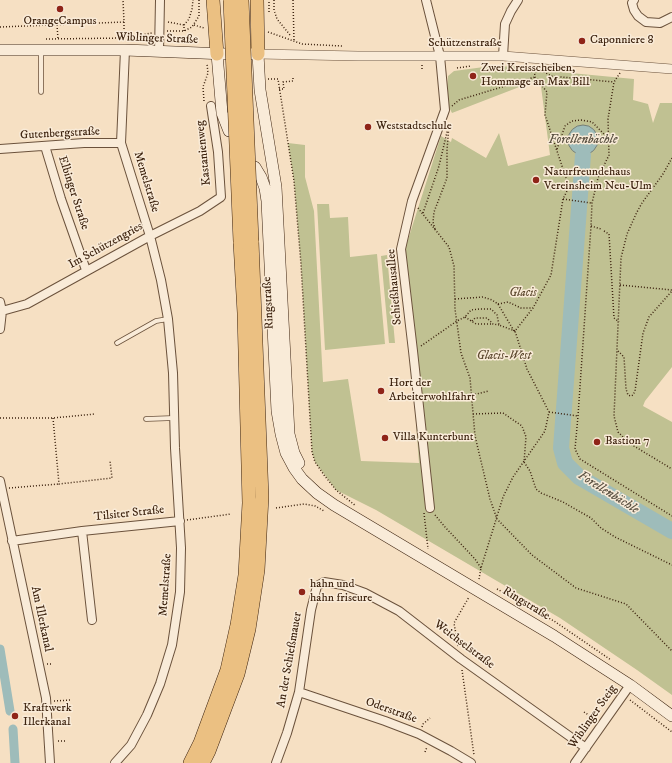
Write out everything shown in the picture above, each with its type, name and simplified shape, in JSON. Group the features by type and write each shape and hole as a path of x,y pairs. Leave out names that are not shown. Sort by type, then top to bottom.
{"highway":[{"path":"213,0 221,54"},
{"path":"203,763 238,674 249,628 258,570 262,497 230,0"},
{"path":"190,763 200,743 227,670 237,625 245,575 249,504 244,313 246,242 242,0"},
{"path":"254,54 257,0"}],"main road":[{"name":"Wiblinger Straße","path":"0,50 42,44 159,52 221,54"},
{"path":"221,54 222,114 229,131"},
{"name":"Ringstraße","path":"254,54 276,187 289,434 297,460 309,476 328,495 363,521"},
{"name":"Ringstraße","path":"255,168 265,188 267,201 277,411 286,453 302,479 317,493 334,505 554,636 628,688 672,716"}],"street":[{"path":"159,52 160,0"},
{"name":"Schießhausallee","path":"426,0 440,56 445,110 412,201 401,249 414,351 430,508"},
{"path":"503,56 505,24 518,0"},
{"path":"634,0 632,3 634,10 638,16 646,22 660,23 672,17"},
{"name":"Memelstraße","path":"115,763 131,745 147,715 160,684 172,645 180,599 180,521 174,418 174,373 168,319 161,280 150,236 121,144 125,50"},
{"name":"Schützenstraße","path":"254,54 503,56 672,69"},
{"name":"Kastanienweg","path":"211,106 218,152 221,197"},
{"name":"Gutenbergstraße","path":"0,149 84,143 121,144"},
{"name":"Elbinger Straße","path":"45,146 66,214 86,270"},
{"name":"Im Schützengries","path":"2,311 26,304 86,270 200,211 221,197"},
{"path":"0,302 2,311 0,329"},
{"name":"Am Illerkanal","path":"1,485 46,701 50,763"},
{"name":"Tilsiter Straße","path":"12,541 82,531 180,521"},
{"name":"Tilsiter Straße","path":"82,531 92,620"},
{"name":"Weichselstraße","path":"319,584 324,582 343,585 385,602 399,611 460,659 586,748"},
{"name":"An der Schießmauer","path":"276,763 287,733 299,692 311,610 317,586 319,584"},
{"name":"Wiblinger Steig","path":"575,763 628,688"},
{"name":"Oderstraße","path":"299,692 386,721 419,734 472,759"}],"lane":[{"path":"41,92 42,44"},
{"path":"116,343 156,321 168,319"},
{"path":"146,419 174,418"}],"path":[{"path":"123,0 124,38"},
{"path":"184,32 184,25 190,19 193,0"},
{"path":"42,44 58,39 124,38 160,31 184,32 194,24 199,12 199,0"},
{"path":"274,0 276,19 290,35"},
{"path":"267,32 294,40 293,0"},
{"path":"160,21 184,25"},
{"path":"0,27 124,22"},
{"path":"194,24 204,29"},
{"path":"57,25 58,39"},
{"path":"515,331 533,308 550,275 563,199 569,187 545,115 547,92 535,77 534,66 551,76 614,82 608,119 609,154 598,178 592,203 575,449 580,459 672,516"},
{"path":"208,73 203,87 204,101 211,106"},
{"path":"445,110 459,100 535,77"},
{"path":"278,78 294,181 301,264 312,452 315,462 336,490 359,508"},
{"path":"279,89 284,89 283,82 293,82 293,78"},
{"path":"557,150 565,126 572,121 581,120 592,122 608,138"},
{"path":"422,213 439,166 449,124 447,178 434,212 433,222 436,230"},
{"path":"672,158 663,174 642,203 627,234 621,258 614,416 618,432 629,443 672,469"},
{"path":"563,199 592,203"},
{"path":"412,201 449,247 454,266 455,299 461,353 470,378 475,436 490,499 497,519 532,555 576,588 626,604 672,651"},
{"path":"591,226 601,229"},
{"path":"604,231 608,234 614,318 619,322"},
{"path":"620,285 672,291"},
{"path":"618,351 624,357 626,389 628,395 630,396 636,391 643,333 649,317 672,291"},
{"path":"455,299 483,297 498,304 515,331 527,369 549,412 545,431 513,477 503,496 481,568 479,580"},
{"path":"498,304 508,302 521,308 533,308"},
{"path":"414,351 465,317 471,310 484,308 491,309 497,315 499,324"},
{"path":"497,315 504,314"},
{"path":"465,317 476,324 499,324 515,331"},
{"path":"472,321 475,318 487,318 493,324"},
{"path":"472,395 489,391"},
{"path":"549,412 578,416"},
{"path":"473,414 503,413 522,426 526,437 524,462 530,471 536,489 541,493 563,502 591,518 601,528 614,537 672,565"},
{"path":"0,418 52,418 95,414"},
{"path":"52,418 59,484"},
{"path":"1,485 59,484 112,478 110,461"},
{"path":"276,508 292,504"},
{"path":"428,550 424,508 430,508 445,527 475,559 481,568"},
{"path":"180,521 231,514"},
{"path":"470,596 454,623 460,659 472,759"},
{"path":"628,688 630,700 672,732"},
{"path":"46,701 71,700"},
{"path":"584,712 602,725"},
{"path":"419,734 423,724 430,718"}],"green space":[{"name":"Glacis","path":"523,66 539,70 634,79 633,100 648,104 653,123 660,103 672,103 672,367 645,401 643,406 672,422 672,695 560,618 376,510 336,490 315,462 312,452 301,264 294,181 288,143 305,145 305,177 314,211 323,382 348,379 361,461 419,463 412,367 409,349 412,308 405,249 441,136 451,142 452,138 486,158 499,133 508,166 550,155 540,79 452,113 446,101 448,76 454,71 484,67"},
{"path":"317,204 329,204 330,218 348,217 350,257 377,254 385,344 325,350"},
{"path":"387,255 395,343 389,343 381,256"}],"water":[{"name":"Forellenbächle","path":"583,125 594,129 598,140 594,151 583,155 572,151 568,140 572,129"}],"waterway":[{"name":"Forellenbächle","path":"583,155 561,448 565,463 579,477 672,531"},
{"path":"0,649 10,711"},
{"path":"13,729 15,763"}],"place":[{"name":"OrangeCampus","path":"60,9"},
{"name":"Caponniere 8","path":"582,41"},
{"name":"Zwei Kreisscheiben, Hommage an Max Bill","path":"473,76"},
{"name":"Weststadtschule","path":"368,127"},
{"name":"Naturfreundehaus Vereinsheim Neu-Ulm","path":"536,180"},
{"name":"Hort der Arbeiterwohlfahrt","path":"381,391"},
{"name":"Villa Kunterbunt","path":"385,438"},
{"name":"Bastion 7","path":"597,442"},
{"name":"hahn und hahn friseure","path":"302,592"},
{"name":"Kraftwerk Illerkanal","path":"15,716"}],"park label":[{"name":"Glacis-West","path":"504,357"}]}
